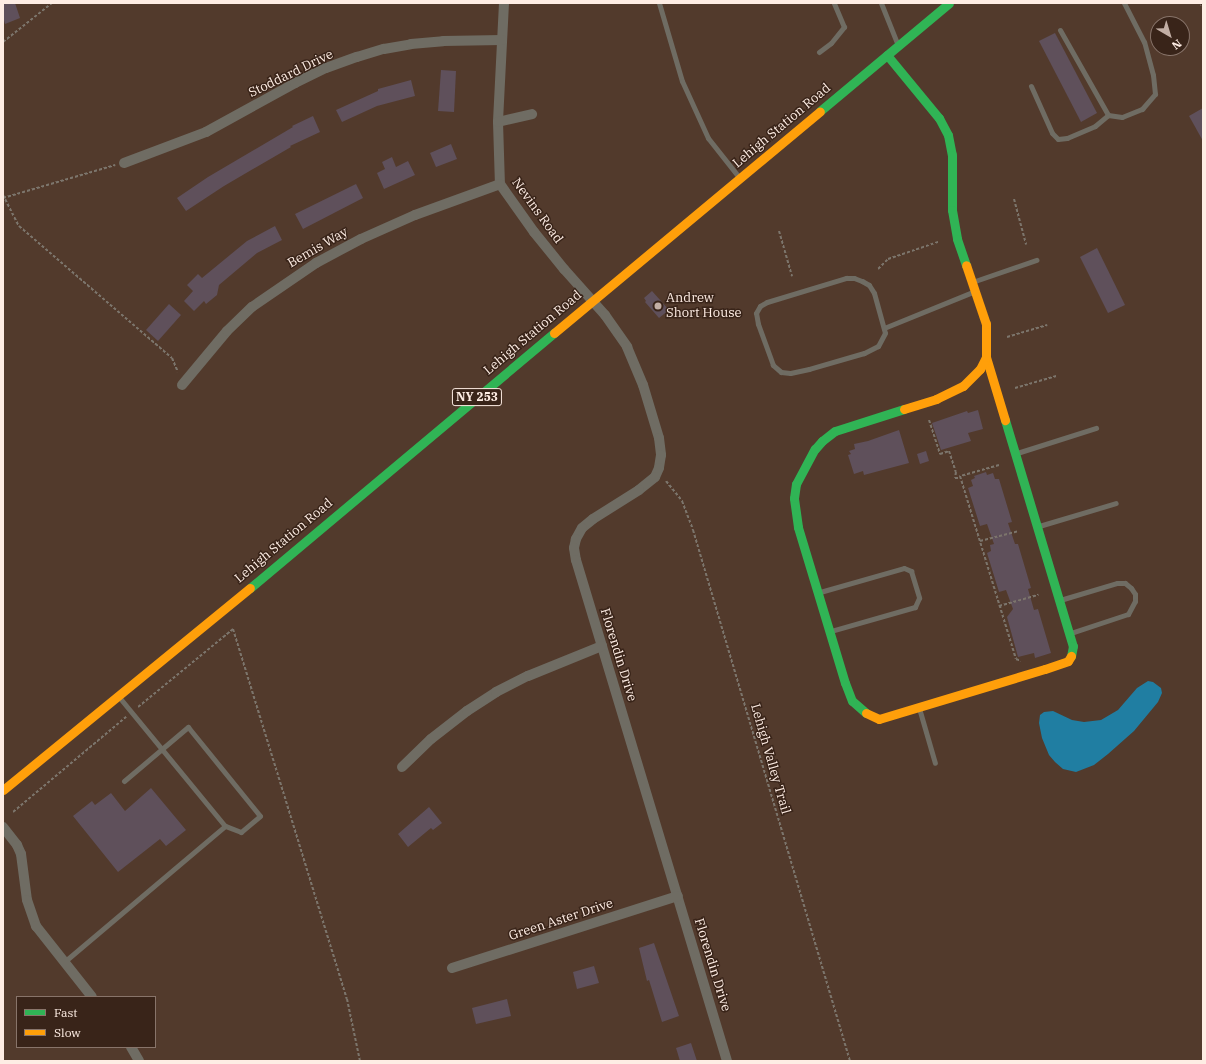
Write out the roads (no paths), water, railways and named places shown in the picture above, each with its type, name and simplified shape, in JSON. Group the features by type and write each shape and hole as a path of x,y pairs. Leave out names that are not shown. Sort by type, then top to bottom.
{"street":[{"name":"Nevins Road","path":"504,3 498,122 500,184 534,232 592,301"},
{"name":"Lehigh Station Road","path":"3,790 118,696 949,3"},
{"name":"Stoddard Drive","path":"124,163 206,132 295,83 326,68 357,57 384,49 411,44 444,41 502,40"},
{"path":"887,55 945,126 952,155 954,223 961,253 986,324 986,357 1070,633 1073,652 1068,661 919,708 879,719 872,718 858,708 852,701 828,632 798,527 794,498 796,484 815,449 822,441 835,431 936,399 958,390 980,370 986,357"},
{"path":"498,122 532,114"},
{"name":"Bemis Way","path":"182,385 227,332 252,307 316,263 360,239 415,215 500,184"},
{"name":"Florendin Drive","path":"592,301 609,320 627,347 643,385 659,438 661,456 655,477 639,490 593,519 582,528 576,539 574,548 576,560 727,1061"},
{"path":"402,766 467,711 496,692 528,676 602,646"},
{"path":"3,827 17,845 21,854 27,900 31,915 44,938 91,996"},
{"name":"Green Aster Drive","path":"452,968 678,896"},
{"path":"132,1048 139,1061"}],"lane":[{"path":"659,3 682,81 708,138 739,178"},
{"path":"819,52 831,43 844,27 834,3"},
{"path":"881,3 898,46"},
{"path":"1031,86 1052,133 1058,139 1067,138 1095,126 1108,115 1122,117 1142,109 1155,94 1153,75 1144,42 1124,3"},
{"path":"1060,30 1108,115"},
{"path":"884,328 1036,260"},
{"path":"846,278 854,278 869,285 874,293 884,328 885,333 882,340 878,346 872,350 809,369 790,373 780,372 773,365 758,324 756,313 760,306 767,302 846,278"},
{"path":"1015,454 1096,428"},
{"path":"1037,527 1116,502"},
{"path":"817,593 904,568 911,571 919,598 915,607 828,632"},
{"path":"1059,600 1118,583 1125,584 1131,588 1134,594 1136,601 1128,614 1070,633"},
{"path":"118,696 162,749 225,826 241,832 260,816 188,727 162,749 124,781"},
{"path":"919,708 935,763"},
{"path":"64,962 225,826"}],"water":[{"path":"1148,681 1153,682 1161,688 1162,693 1158,702 1134,731 1094,765 1076,772 1063,769 1049,755 1042,738 1039,723 1040,715 1044,712 1053,711 1072,720 1084,722 1101,720 1118,710 1137,688"}],"place":[{"name":"Andrew Short House","path":"658,306"}]}
